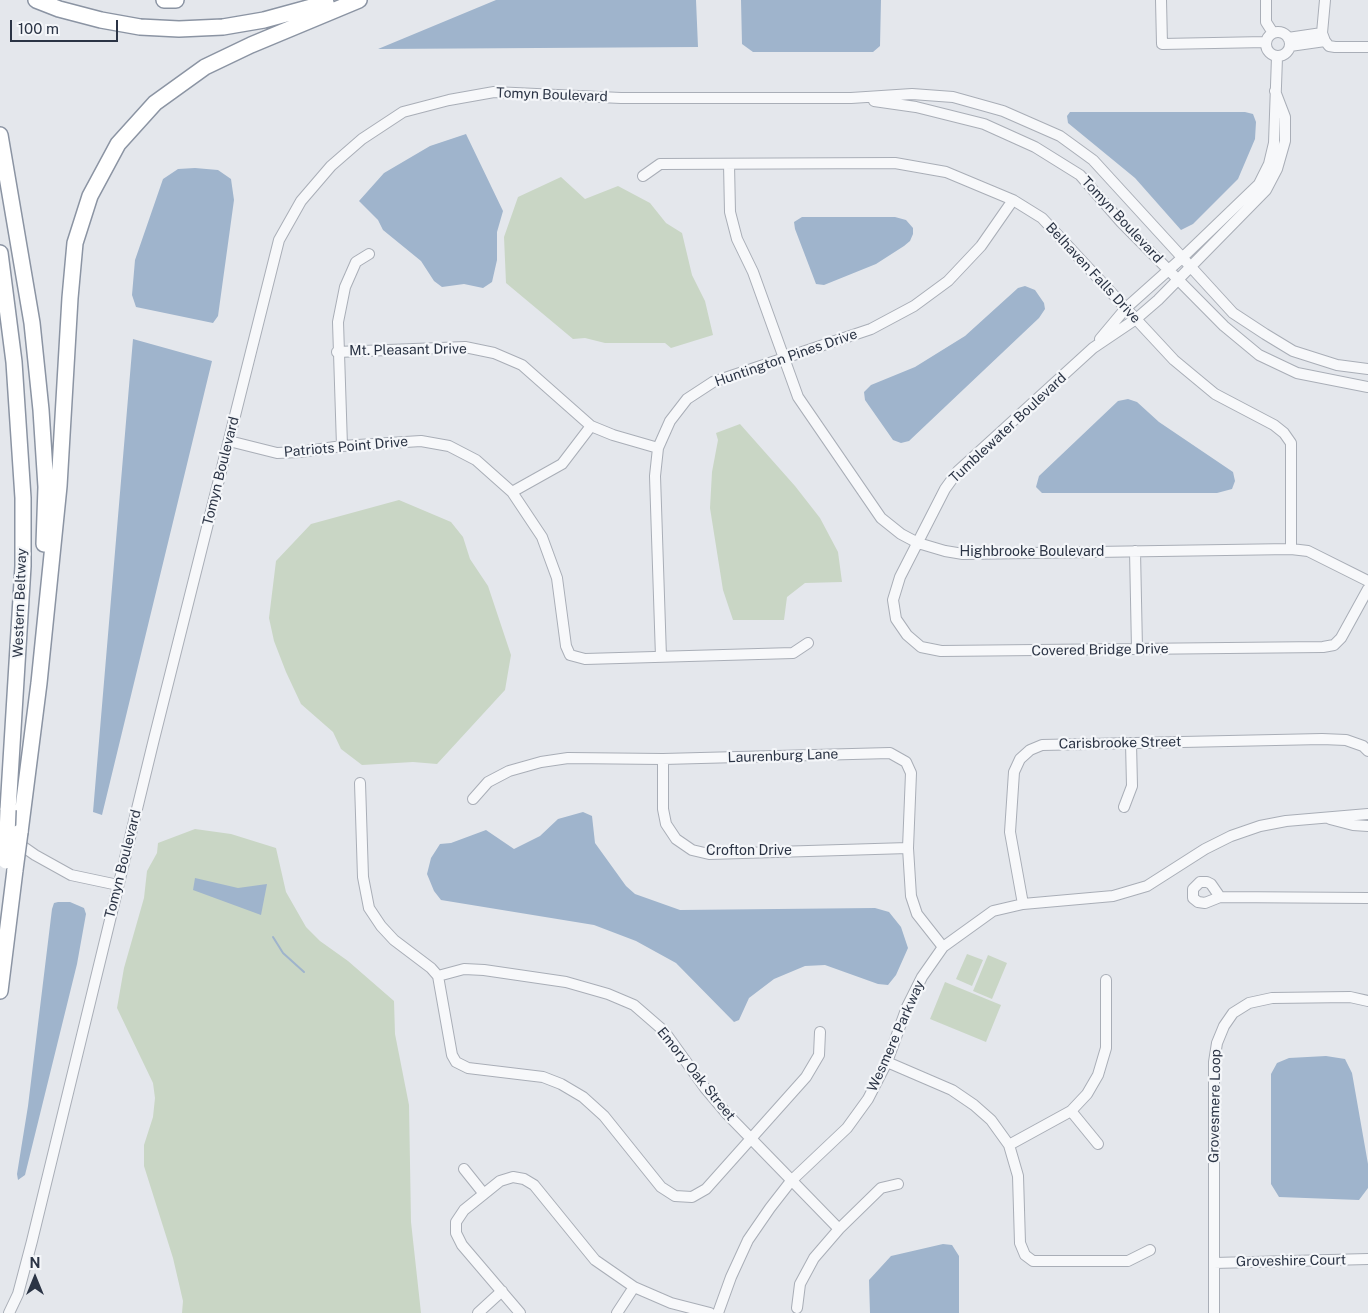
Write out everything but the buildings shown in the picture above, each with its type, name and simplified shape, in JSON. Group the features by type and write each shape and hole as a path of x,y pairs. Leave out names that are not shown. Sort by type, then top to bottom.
{"highway":[{"path":"36,0 59,9 101,20 140,27 179,29 223,27 300,18 359,0"},
{"path":"164,0 176,0"},
{"path":"0,991 11,865 20,832 39,683 59,486 75,243 90,196 118,144 155,102 205,67 251,45 335,0"},
{"path":"0,135 32,323 41,410 46,487 39,683"},
{"name":"Western Beltway","path":"0,253 14,362 22,498 22,585 8,810 11,865 0,954"}],"street":[{"path":"1161,0 1162,44 1266,42"},
{"path":"1266,0 1266,22 1273,33"},
{"path":"1323,37 1325,0"},
{"path":"1266,42 1273,33 1281,32 1289,42"},
{"path":"1289,42 1323,37 1335,47 1368,47"},
{"path":"1266,42 1269,53 1276,57 1284,55 1289,42"},
{"path":"1262,187 1277,168 1285,141 1284,117 1275,91 1276,57"},
{"name":"Tomyn Boulevard","path":"9,1313 18,1294 32,1241 118,885 279,240 301,201 331,166 362,138 403,112 448,100 494,92 621,98 851,98 912,94 953,97 1003,111 1060,136 1093,160 1233,314 1286,346 1337,365 1368,369"},
{"name":"Tomyn Boulevard","path":"851,98 916,107 984,124 1035,147 1080,174 1121,222 1178,280 1224,326 1259,355 1297,373 1368,387"},
{"name":"Belhaven Falls Drive","path":"643,176 660,164 895,163 946,172 1013,200 1042,218 1174,360 1215,394 1274,425 1284,433 1291,443 1291,548"},
{"name":"Highbrooke Boulevard","path":"729,164 730,212 737,239 753,272 798,397 881,518 901,534 918,543 963,554 1291,548 1308,551 1368,581"},
{"name":"Tumblewater Boulevard","path":"918,543 944,489 958,471 1093,348 1126,308 1262,187"},
{"name":"Tumblewater Boulevard","path":"1093,348 1136,319 1158,300 1262,187"},
{"name":"Huntington Pines Drive","path":"661,657 655,476 658,448 670,421 687,399 713,382 871,329 914,306 948,281 974,253 1013,200"},
{"path":"342,446 337,352 338,322 345,287 356,262 369,254"},
{"path":"1148,288 1158,300"},
{"name":"Mt. Pleasant Drive","path":"337,352 465,347 494,353 522,365 591,426 613,435 658,448"},
{"path":"512,492 562,464 591,426"},
{"name":"Patriots Point Drive","path":"228,441 277,453 342,446 421,441 449,446 476,460 512,492 542,537 557,578 566,646 570,654 585,658 661,657"},
{"name":"Covered Bridge Drive","path":"918,543 900,577 893,600 896,618 907,635 920,646 941,652 1323,647 1334,644 1341,638 1368,589"},
{"path":"1135,551 1137,649"},
{"path":"661,657 794,653 808,643"},
{"name":"Carisbrooke Street","path":"1023,904 1010,832 1014,772 1020,759 1030,750 1042,745 1346,740 1364,746 1368,752"},
{"path":"1124,808 1132,786 1131,743"},
{"name":"Laurenburg Lane","path":"473,799 488,782 509,771 541,762 568,758 662,759 890,753 906,762 911,773 908,848 911,896 922,922 943,947"},
{"name":"Crofton Drive","path":"662,759 662,809 666,824 676,839 692,850 709,854 908,848"},
{"path":"360,783 363,877 369,908 381,926 394,940 431,968 438,976 452,1055 456,1062 468,1068 542,1077 561,1084 583,1098 604,1116 661,1187 675,1196 692,1197 706,1188 749,1137 806,1076 819,1055 820,1032"},
{"name":"Wesmere Parkway","path":"718,1313 731,1277 748,1240 770,1208 791,1181 847,1128 868,1099 888,1062 908,1007 922,978 943,947 993,911 1023,904 1113,896 1147,886 1205,849 1231,836 1260,826 1286,820 1368,814"},
{"name":"Wesmere Parkway","path":"1325,818 1353,825 1368,826"},
{"path":"0,830 35,855 71,875 118,885"},
{"path":"1220,898 1368,898"},
{"name":"Emory Oak Street","path":"438,976 464,969 484,970 566,982 608,994 634,1006 664,1031 705,1088 749,1137 839,1229"},
{"path":"1009,1145 1042,1129 1071,1111 1087,1094 1098,1075 1106,1048 1106,980"},
{"name":"Grovesmere Loop","path":"1214,1313 1214,1062 1217,1043 1224,1026 1233,1013 1249,1003 1272,998 1350,997 1368,1001"},
{"path":"888,1062 952,1090 974,1105 991,1120 1009,1145 1018,1176 1020,1243 1025,1255 1033,1261 1128,1261 1150,1250"},
{"path":"1071,1111 1098,1144"},
{"path":"464,1169 484,1194"},
{"path":"520,1313 462,1245 456,1233 456,1222 464,1210 500,1181 513,1177 524,1179 534,1185 596,1260 634,1287 671,1303 710,1313"},
{"path":"798,1308 800,1284 814,1258 839,1229 881,1188 898,1184"},
{"name":"Groveshire Court","path":"1214,1263 1368,1259"},
{"path":"618,1313 634,1287"},
{"path":"478,1313 502,1291"}],"green space":[{"path":"561,177 585,199 618,186 650,203 666,223 682,233 692,275 705,301 713,335 671,348 665,343 605,343 585,338 573,339 506,283 504,237 518,197"},
{"path":"740,424 795,486 820,518 838,552 842,582 805,583 787,597 784,620 733,620 723,590 710,508 712,472 718,440 716,433"},
{"path":"399,500 451,522 463,537 470,559 488,586 511,655 505,690 437,764 413,762 362,765 341,749 333,732 301,704 286,672 274,641 269,618 276,561 311,524"},
{"path":"195,829 231,834 276,848 286,892 306,927 320,941 348,961 394,1001 395,1034 409,1105 411,1222 421,1313 182,1313 183,1301 173,1258 144,1166 144,1145 153,1117 155,1098 153,1083 117,1008 124,968 144,898 147,871 157,853 158,843"},
{"path":"967,954 983,960 972,986 956,979"},
{"path":"988,955 1007,963 992,999 973,991"},
{"path":"945,982 1001,1005 986,1042 930,1019"}],"water":[{"path":"496,0 696,0 698,47 378,49"},
{"path":"741,0 881,0 880,46 873,52 753,52 742,44"},
{"path":"1070,112 1245,112 1253,114 1256,122 1255,139 1238,179 1193,224 1181,230 1135,178 1068,123 1067,116"},
{"path":"466,134 503,211 497,232 497,260 492,282 483,288 464,284 442,287 434,281 421,261 383,230 378,220 359,201 384,173 430,146"},
{"path":"178,169 218,170 231,179 234,200 218,316 213,323 136,307 132,295 135,260 163,179"},
{"path":"802,217 895,217 906,220 913,228 913,234 910,241 904,246 876,264 824,285 816,284 795,229 794,222"},
{"path":"1025,286 1035,290 1044,303 1045,309 1039,318 909,441 901,443 893,440 865,400 864,392 871,385 915,367 965,336 1018,288"},
{"path":"133,339 212,361 102,815 93,812"},
{"path":"1128,399 1137,402 1159,422 1233,472 1235,481 1232,489 1217,493 1042,493 1036,487 1039,476 1118,401"},
{"path":"583,812 592,816 595,843 626,886 635,894 680,910 875,908 889,912 901,927 908,948 896,975 888,985 878,984 825,965 805,966 774,979 749,998 739,1020 734,1022 676,963 636,941 594,925 441,900 434,891 427,874 431,858 440,844 451,843 486,830 514,849 540,836 558,819"},
{"path":"195,878 238,888 267,884 261,915 193,890"},
{"path":"70,902 84,908 86,914 77,964 25,1175 18,1180 17,1174 28,1106 52,909 54,903"},
{"path":"1326,1056 1345,1059 1352,1073 1368,1164 1368,1188 1359,1200 1279,1197 1271,1184 1271,1074 1277,1063 1289,1058"},
{"path":"943,1244 952,1245 959,1256 959,1313 870,1313 869,1280 891,1256"}],"waterway":[{"path":"273,937 283,953 304,972"}]}
